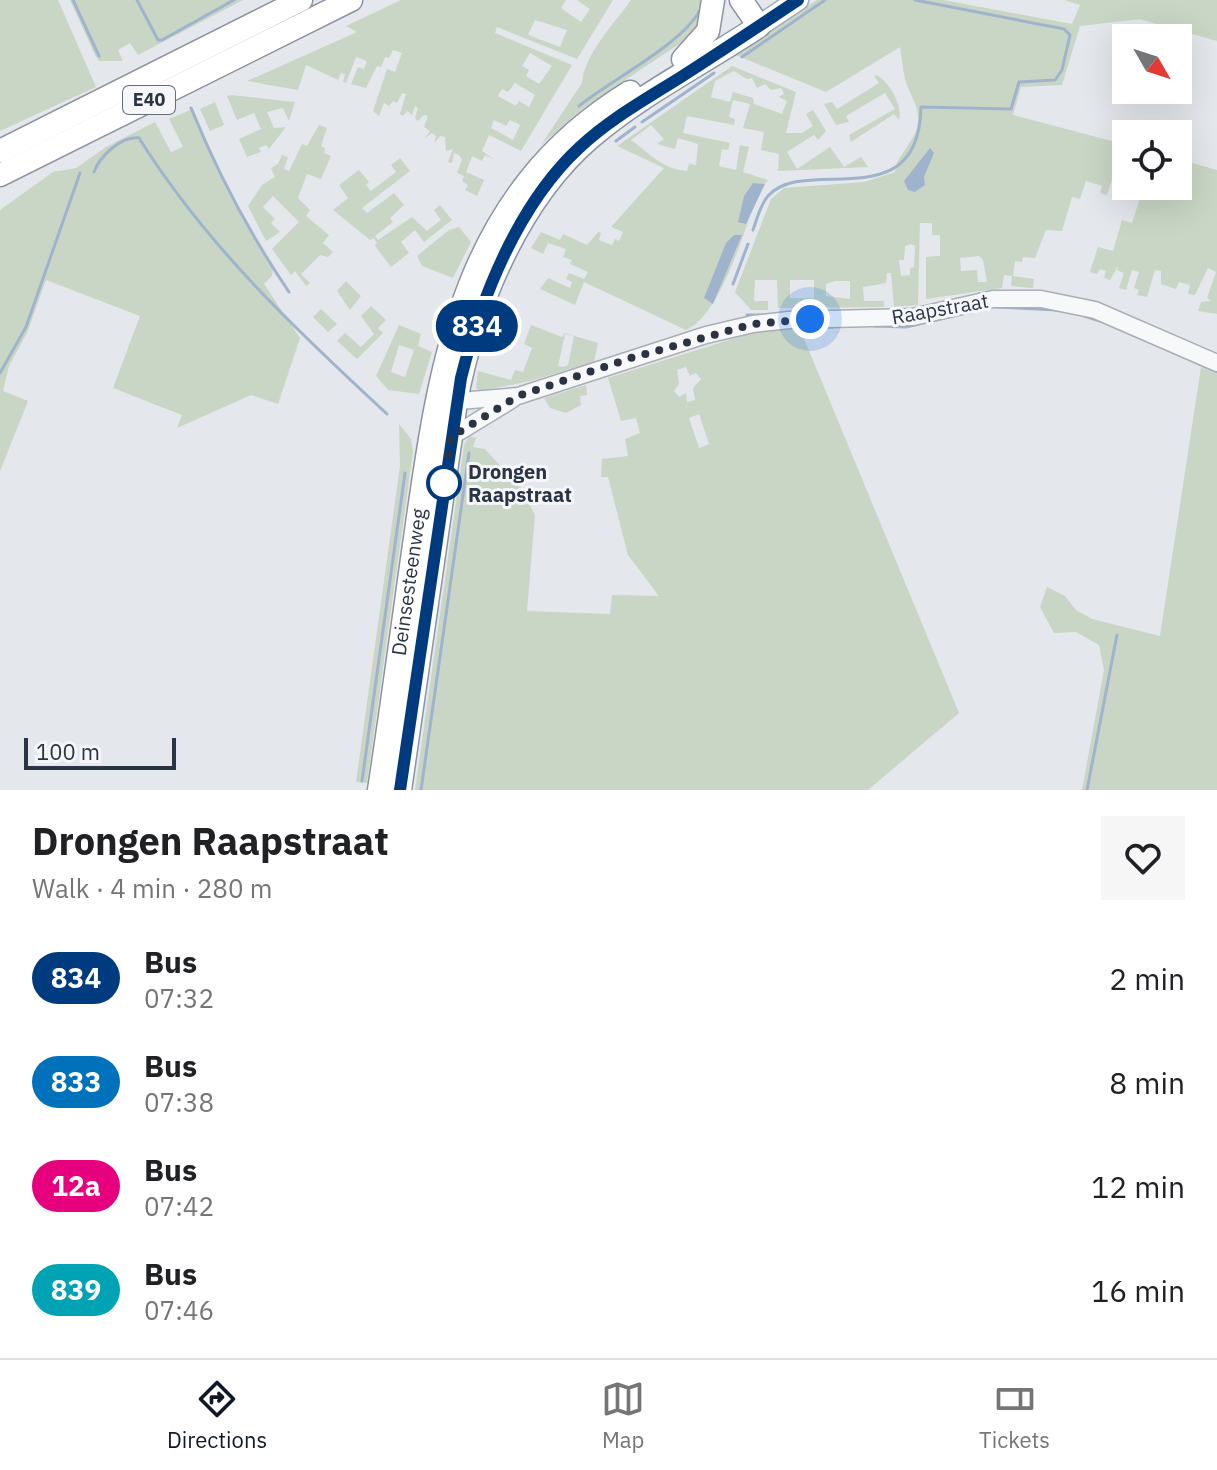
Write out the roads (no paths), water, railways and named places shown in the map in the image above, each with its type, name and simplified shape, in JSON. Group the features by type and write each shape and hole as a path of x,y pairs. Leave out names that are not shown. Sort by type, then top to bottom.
{"highway":[{"name":"E40","path":"0,151 301,0"},
{"name":"E40","path":"0,175 351,0"},
{"path":"683,59 708,31 713,0"},
{"path":"727,0 749,20"},
{"name":"Deinsesteenweg","path":"400,790 445,402 496,278 530,211 545,173 578,126 749,20"},
{"name":"Deinsesteenweg","path":"545,173 749,20"},
{"name":"Deinsesteenweg","path":"379,790 440,437"}],"main road":[{"name":"Deinsesteenweg","path":"749,20 782,0"},
{"name":"Deinsesteenweg","path":"749,20 798,0"}],"street":[{"name":"Raapstraat","path":"440,437 518,396 706,335 753,324 789,320 913,317 993,299 1041,299 1095,310 1217,363"},
{"name":"Raapstraat","path":"445,402 518,396"}],"water":[{"path":"930,148 934,153 924,177 925,185 915,192 908,190 904,181"},
{"path":"753,183 765,184 746,224 738,222 744,196"},
{"path":"734,235 742,235 713,304 704,298 726,243"}],"waterway":[{"path":"73,0 99,56"},
{"path":"137,0 158,40 234,0"},
{"path":"742,57 825,0"},
{"path":"753,230 765,200 785,185 807,180 881,174 901,163 915,142 921,107 1011,109 1019,82 1055,80 1062,70 1070,35 1064,29 915,0"},
{"path":"579,106 681,33 702,6"},
{"path":"642,122 714,73"},
{"path":"191,108 235,203 289,292"},
{"path":"616,141 635,127"},
{"path":"94,172 112,148 125,140 139,138 165,177 223,250 286,318 387,414"},
{"path":"0,373 26,327 80,173"},
{"path":"733,284 748,244"},
{"path":"997,307 1057,310"},
{"path":"875,326 906,327 978,310"},
{"path":"747,315 764,315"},
{"path":"1084,316 1100,321"},
{"path":"800,329 832,327"},
{"path":"1195,362 1217,372"},
{"path":"421,790 469,453"},
{"path":"362,781 405,473"},
{"path":"1087,790 1117,635"}],"place":[{"name":"Drongen Raapstraat","path":"444,483"}]}
